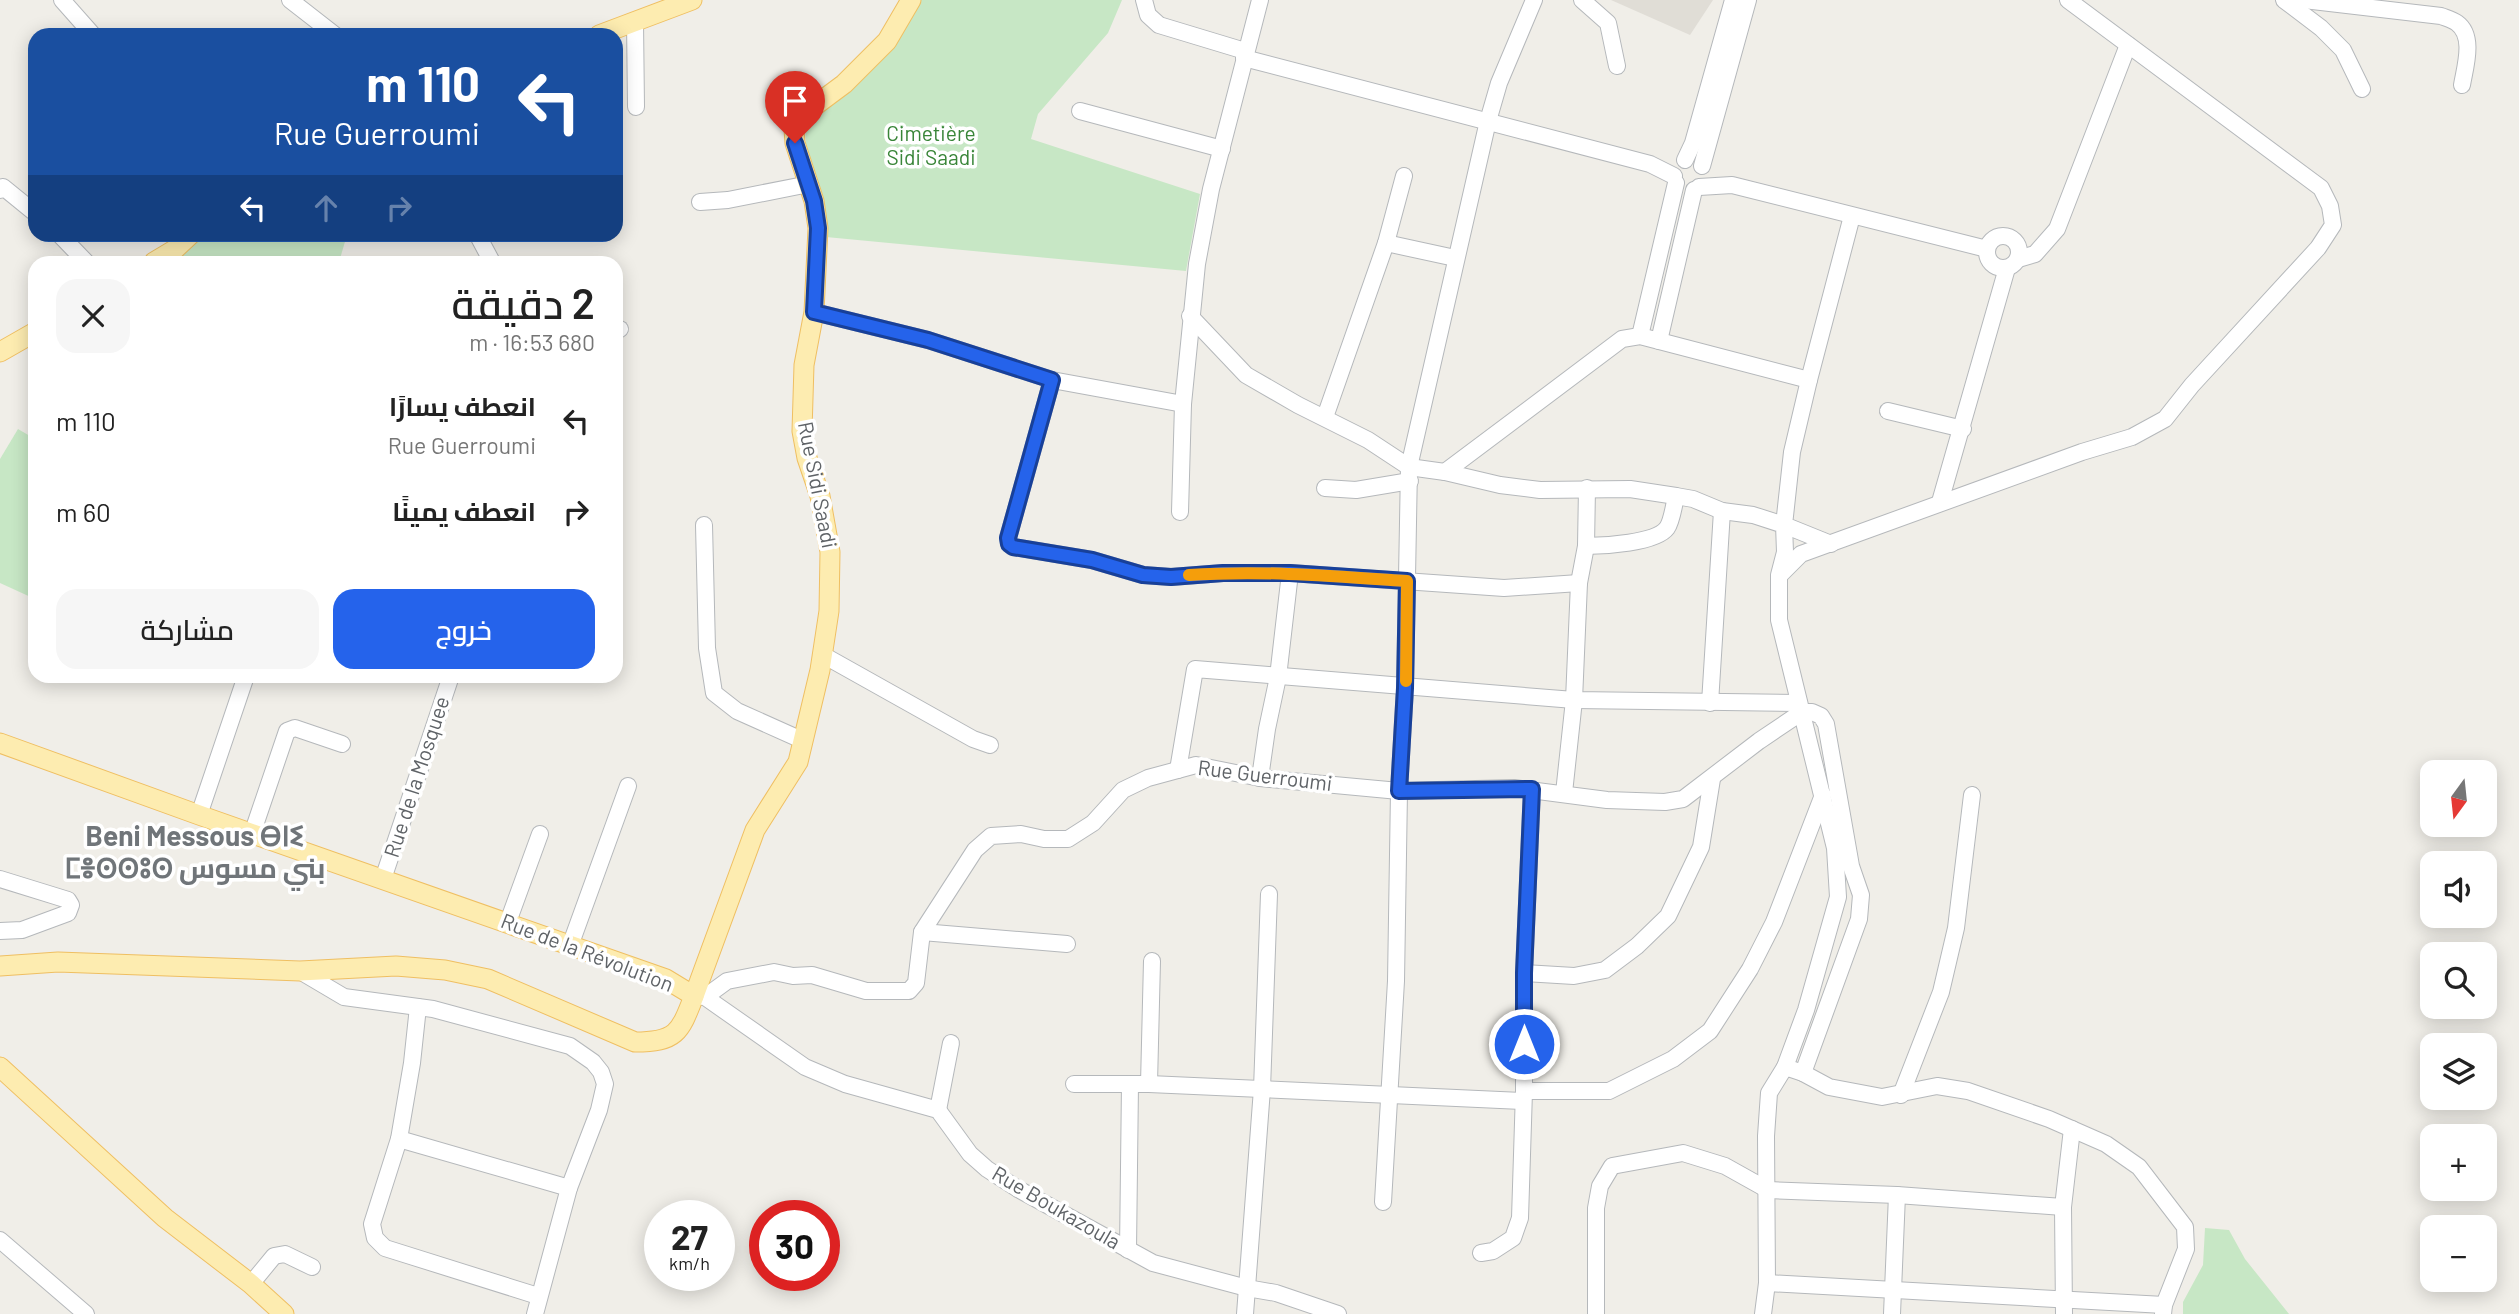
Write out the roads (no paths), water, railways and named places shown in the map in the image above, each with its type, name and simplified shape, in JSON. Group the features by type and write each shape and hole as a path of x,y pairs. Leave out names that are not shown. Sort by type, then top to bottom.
{"main road":[{"path":"618,28 692,0"},
{"name":"Rue Sidi Saadi","path":"700,996 755,830 798,762 823,655 829,611 830,552 820,495 807,458 802,431 804,365 814,312 818,228 814,201 795,143 794,129 801,116 844,84 887,41 911,0"},
{"path":"164,256 182,242"},
{"path":"0,352 28,336"},
{"name":"Rue de la Révolution","path":"0,743 666,979 700,996 683,1025 673,1035 658,1042 635,1042 488,979 396,966 300,971 70,962 8,965 0,978"},
{"path":"6,1072 164,1218 251,1284 284,1314"}],"street":[{"path":"62,0 87,28"},
{"path":"290,0 326,28"},
{"path":"1144,0 1148,15 1159,25 1245,54 1679,170"},
{"path":"1180,512 1183,404 1190,316 1211,189 1260,0"},
{"path":"1383,1202 1396,981 1399,791 1405,688 1410,474 1455,258 1488,121 1499,83 1534,0"},
{"path":"1582,0 1608,23 1617,66"},
{"path":"1640,336 1679,170 1693,143 1733,0"},
{"path":"1659,341 1697,188 1704,180 1704,168 1748,0"},
{"path":"1779,575 1801,554 2082,452 2132,438 2165,418 2192,384 2318,248 2333,225 2330,206 2321,188 2068,0"},
{"path":"2284,0 2321,28 2343,50 2362,89"},
{"path":"2304,0 2441,16 2459,24 2468,45 2462,85"},
{"path":"635,22 636,107"},
{"path":"1987,249 1992,264 2001,269 2035,254 2057,229 2128,45"},
{"path":"1080,111 1222,149"},
{"path":"1679,170 1692,159 1732,186"},
{"path":"1679,170 1684,189 1732,186 1987,249"},
{"path":"1325,417 1386,243 1404,176"},
{"path":"700,202 728,201 808,184"},
{"path":"0,190 3,187 28,207"},
{"path":"1763,1314 1767,1283 1766,1136 1769,1093 1785,1067 1806,1010 1838,897 1835,848 1779,620 1779,575 1785,552 1784,525 1793,452 1809,380 1853,215"},
{"path":"1940,502 2013,264 2020,250 2011,238 1996,238 1987,249"},
{"path":"67,242 80,256"},
{"path":"1386,243 1455,258"},
{"path":"814,312 928,340 1052,380 1183,404"},
{"path":"1190,316 1246,375 1367,440 1410,474"},
{"path":"1445,472 1622,339 1640,336 1809,380"},
{"path":"1052,380 1008,538 1013,547 1092,560 1143,575 1171,577 1223,573 1290,573 1504,588 1579,583"},
{"path":"1888,411 1963,429"},
{"path":"1325,488 1356,490 1410,474 1445,472 1500,485 1540,489 1630,489 1693,499 1722,512 1753,514 1831,544"},
{"path":"1564,793 1574,700 1579,583 1586,546 1587,488"},
{"path":"1586,546 1617,546 1660,534 1668,527 1676,496"},
{"path":"1710,703 1722,512"},
{"path":"704,525 707,648 714,693 737,711 803,741"},
{"path":"1260,778 1278,677 1290,573"},
{"path":"823,655 973,740 990,745"},
{"path":"1178,770 1195,669 1574,700 1801,708 1821,716 1826,724 1851,866 1861,894 1858,919 1804,1073"},
{"path":"198,815 244,683"},
{"name":"Rue de la Mosquee","path":"383,879 449,683"},
{"name":"Rue Guerroumi","path":"700,996 727,981 774,972 812,975 866,991 909,991 916,983 922,932 975,850 991,836 1021,834 1044,839 1068,839 1093,823 1122,790 1148,778 1196,765 1260,778 1399,791 1532,789 1606,800 1665,802 1683,799 1712,779 1801,708"},
{"path":"252,834 287,731 295,728 342,744"},
{"path":"1524,973 1574,976 1605,970 1637,946 1668,916 1701,847 1712,779"},
{"path":"570,946 628,786"},
{"path":"1481,1252 1493,1251 1513,1238 1520,1218 1524,973 1532,789"},
{"path":"1074,1084 1149,1084 1390,1095 1523,1096 1609,1091 1673,1059 1710,1031 1750,969 1774,922 1823,795"},
{"path":"1901,1095 1941,992 1962,887 1972,795"},
{"path":"508,922 540,834"},
{"path":"0,879 68,900 71,905 68,913 22,930 0,931"},
{"path":"1245,1314 1262,1089 1269,894"},
{"path":"922,932 1067,944"},
{"path":"1149,1084 1152,961"},
{"path":"300,971 344,997 433,1009 570,1046 593,1062 601,1072 605,1084 599,1110 569,1188 535,1314"},
{"path":"700,996 805,1066 845,1084 938,1110 951,1043"},
{"path":"418,1007 399,1139 372,1224 375,1238 391,1250 538,1296"},
{"path":"1767,1283 1894,1290 2064,1307 2163,1310 2186,1249 2185,1227 2139,1167 2106,1144 1968,1091 1937,1086 1882,1097 1829,1087 1804,1073 1785,1067"},
{"path":"1128,1250 1130,1084"},
{"name":"Rue Boukazoula","path":"938,1110 970,1154 987,1169 1153,1263 1289,1297 1338,1314"},
{"path":"2064,1307 2063,1207 2072,1129"},
{"path":"399,1139 569,1188"},
{"path":"1596,1314 1596,1208 1600,1186 1612,1166 1683,1153 1725,1166 1768,1190 1897,1195 2063,1207"},
{"path":"1892,1314 1897,1195"},
{"path":"0,1240 86,1314"},
{"path":"251,1284 274,1256 285,1254 312,1267"}],"district":[{"name":"Beni Messous ⴱⵏⵉ ⵎⴻⵙⵙⵓⵙ بني مسوس","path":"195,852"}],"park label":[{"name":"Cimetière Sidi Saadi","path":"931,146"}]}
